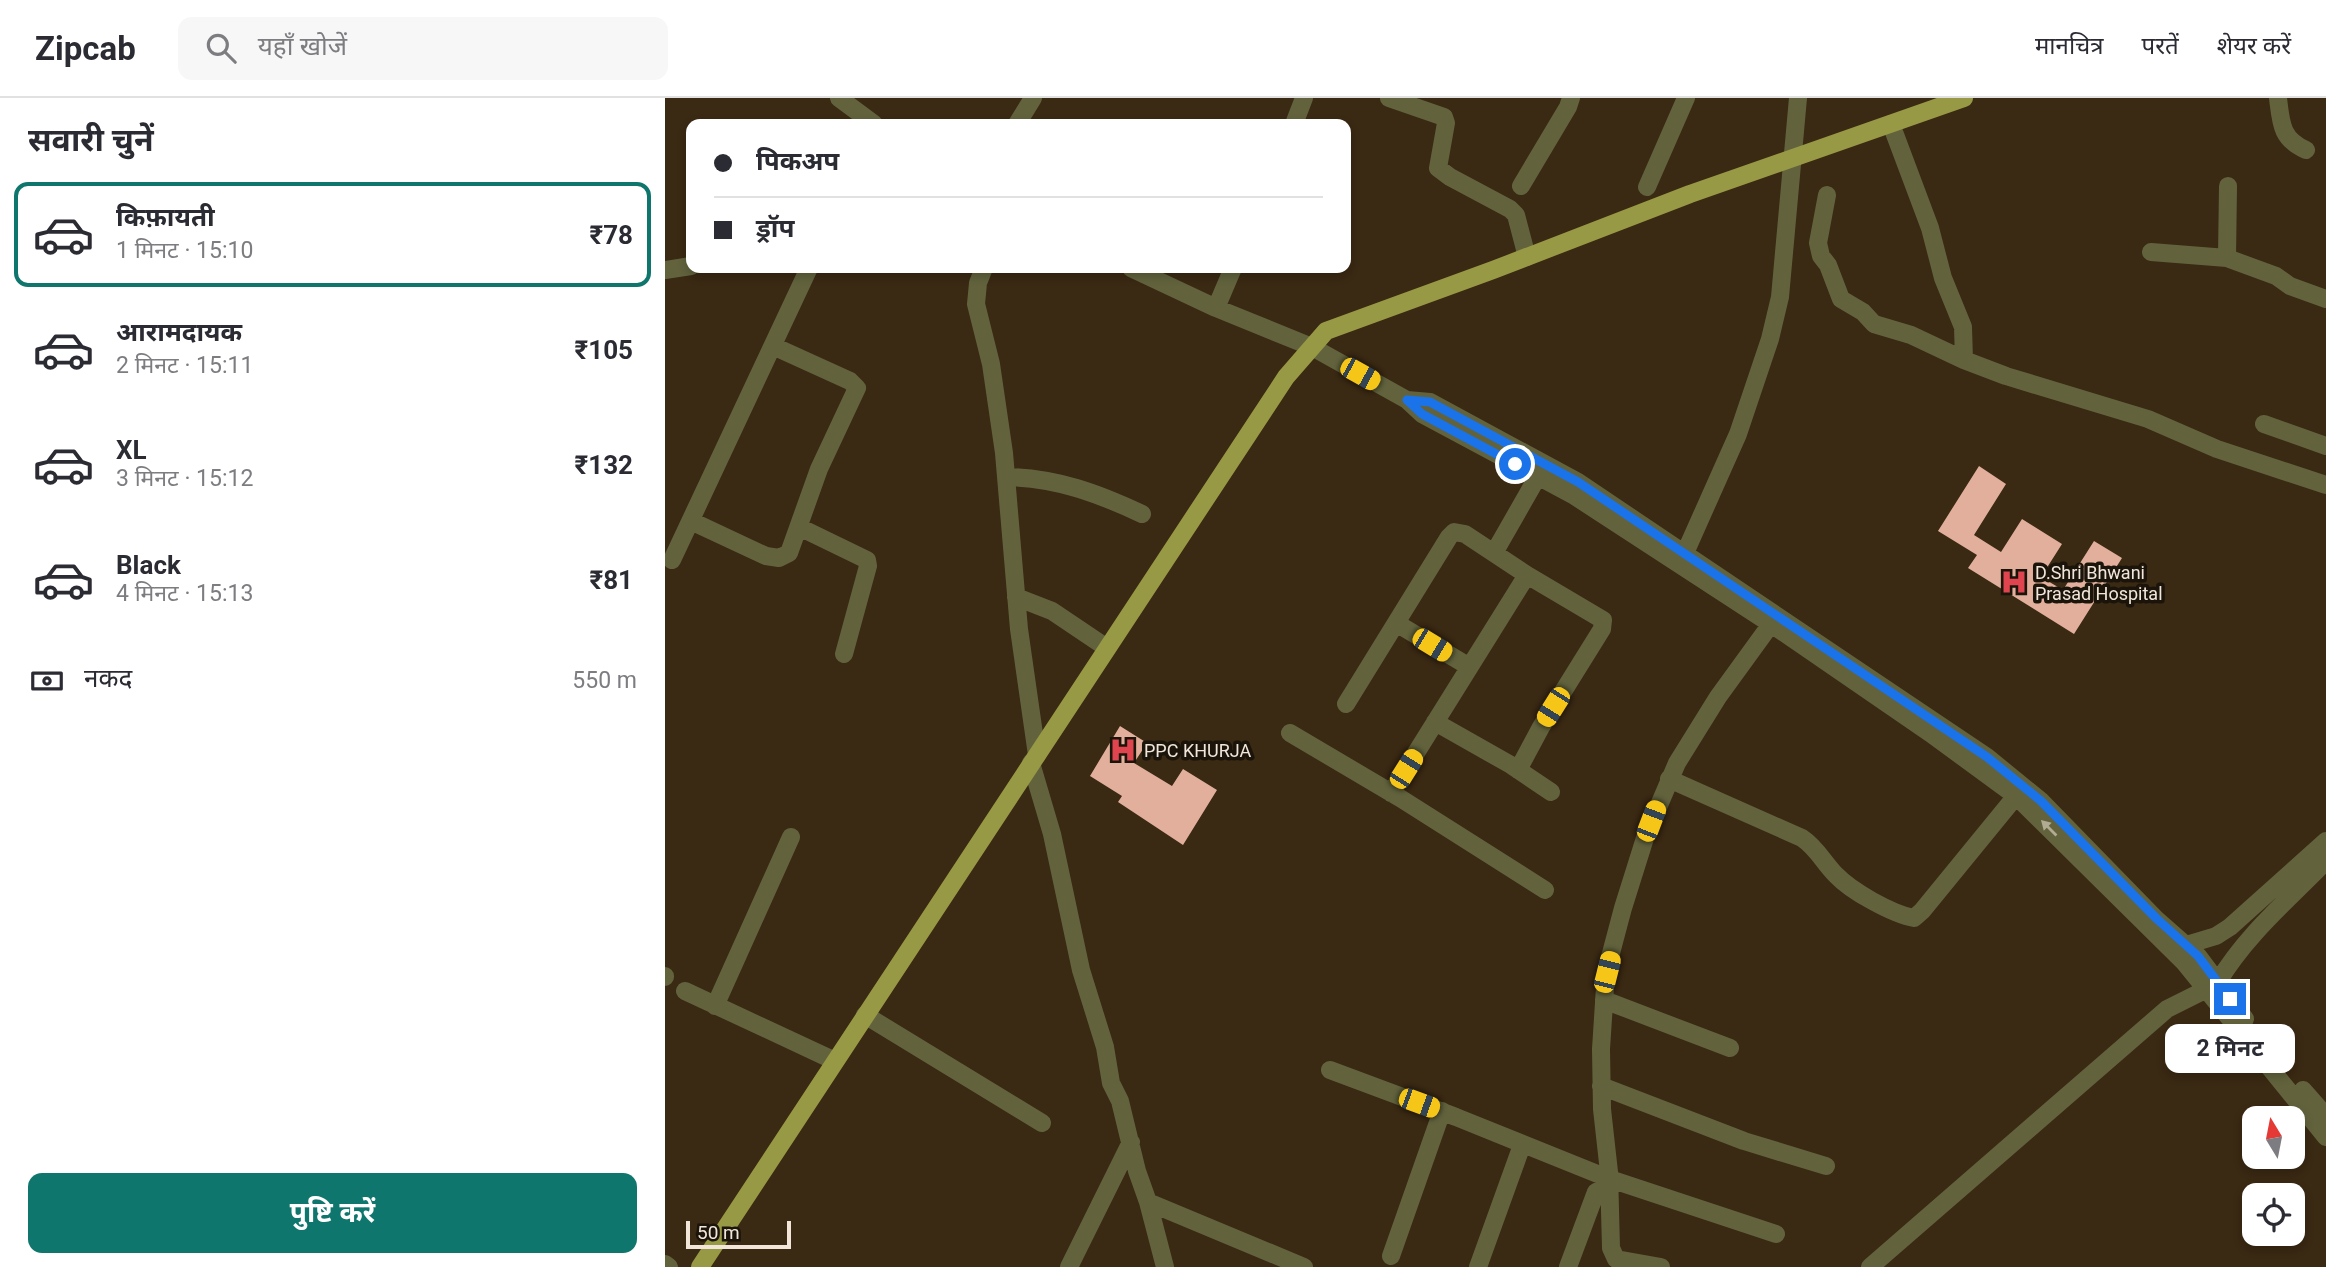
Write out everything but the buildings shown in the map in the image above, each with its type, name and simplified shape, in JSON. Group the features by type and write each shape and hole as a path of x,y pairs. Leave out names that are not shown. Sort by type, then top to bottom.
{"main road":[{"path":"700,1267 1286,377 1326,331 1690,194 1963,98"}],"street":[{"path":"839,98 867,119"},
{"path":"1020,119 1033,98"},
{"path":"1296,119 1304,98"},
{"path":"1389,98 1444,117 1438,168 1510,209 1516,215 1527,257"},
{"path":"1521,186 1569,107 1571,98"},
{"path":"1647,187 1686,98"},
{"path":"1685,552 1738,434 1770,339 1780,296 1798,98"},
{"path":"2278,98 2288,139 2306,150"},
{"path":"1891,124 1930,228 1943,278 1963,327 1964,360"},
{"path":"2227,258 2228,186"},
{"path":"1827,195 1818,243 1821,256 1828,265 1841,299 1863,312 1874,324 1911,335 2006,376 2148,419 2217,449 2326,485"},
{"path":"2151,253 2227,258 2276,276 2290,286 2326,299"},
{"path":"665,270 686,267"},
{"path":"671,560 807,273"},
{"path":"982,273 976,304 991,364 1006,477 1034,759 1081,970 1105,1047 1111,1083 1120,1101 1165,1267"},
{"path":"1142,273 1216,308 1312,347 1407,400 1422,414 1573,495 1771,624 1930,733 2016,796 2189,955"},
{"path":"1216,308 1231,273"},
{"path":"691,521 766,556 779,558 789,553 819,469 857,388 850,381 773,346"},
{"path":"1407,400 1430,402 1578,482 1987,757 2041,801 2157,919 2189,955 2326,1137"},
{"path":"2264,424 2326,446"},
{"path":"1494,553 1538,476"},
{"path":"1006,477 1031,477 1090,491 1142,514"},
{"path":"799,527 867,560 868,566 844,654"},
{"path":"1346,704 1454,532 1465,534 1527,575 1599,615 1604,624 1518,770"},
{"path":"1391,793 1527,575"},
{"path":"1016,597 1052,611 1107,648"},
{"path":"1395,623 1468,666"},
{"path":"1661,1267 1623,1261 1612,1255 1610,1182 1601,1086 1607,972 1645,838 1669,779 1718,696 1771,624"},
{"path":"1435,722 1551,792"},
{"path":"1290,733 1545,890"},
{"path":"1669,779 1802,838 1811,844 1845,883 1880,904 1914,918 1923,911 2016,796"},
{"path":"715,1006 790,837"},
{"path":"2189,955 2230,927 2326,841"},
{"path":"1870,1267 2167,1009 2208,980 2326,861"},
{"path":"2208,980 2326,1116"},
{"path":"685,991 835,1061"},
{"path":"1604,1000 1730,1048"},
{"path":"865,1015 1042,1123"},
{"path":"1330,1070 1441,1111 1610,1182 1776,1234"},
{"path":"1601,1086 1744,1141 1826,1166"},
{"path":"1391,1255 1441,1111"},
{"path":"1069,1267 1131,1142"},
{"path":"1482,1266 1523,1145"},
{"path":"1568,1267 1596,1192 1610,1182"},
{"path":"1148,1202 1304,1267"}],"place":[{"name":"D.Shri Bhwani Prasad Hospital","path":"2014,582"},
{"name":"PPC KHURJA","path":"1123,750"}],"route":[{"path":"1515,464 1422,414 1407,400 1430,402 1578,482 1987,757 2041,801 2157,919 2198,956 2230,999"}]}
